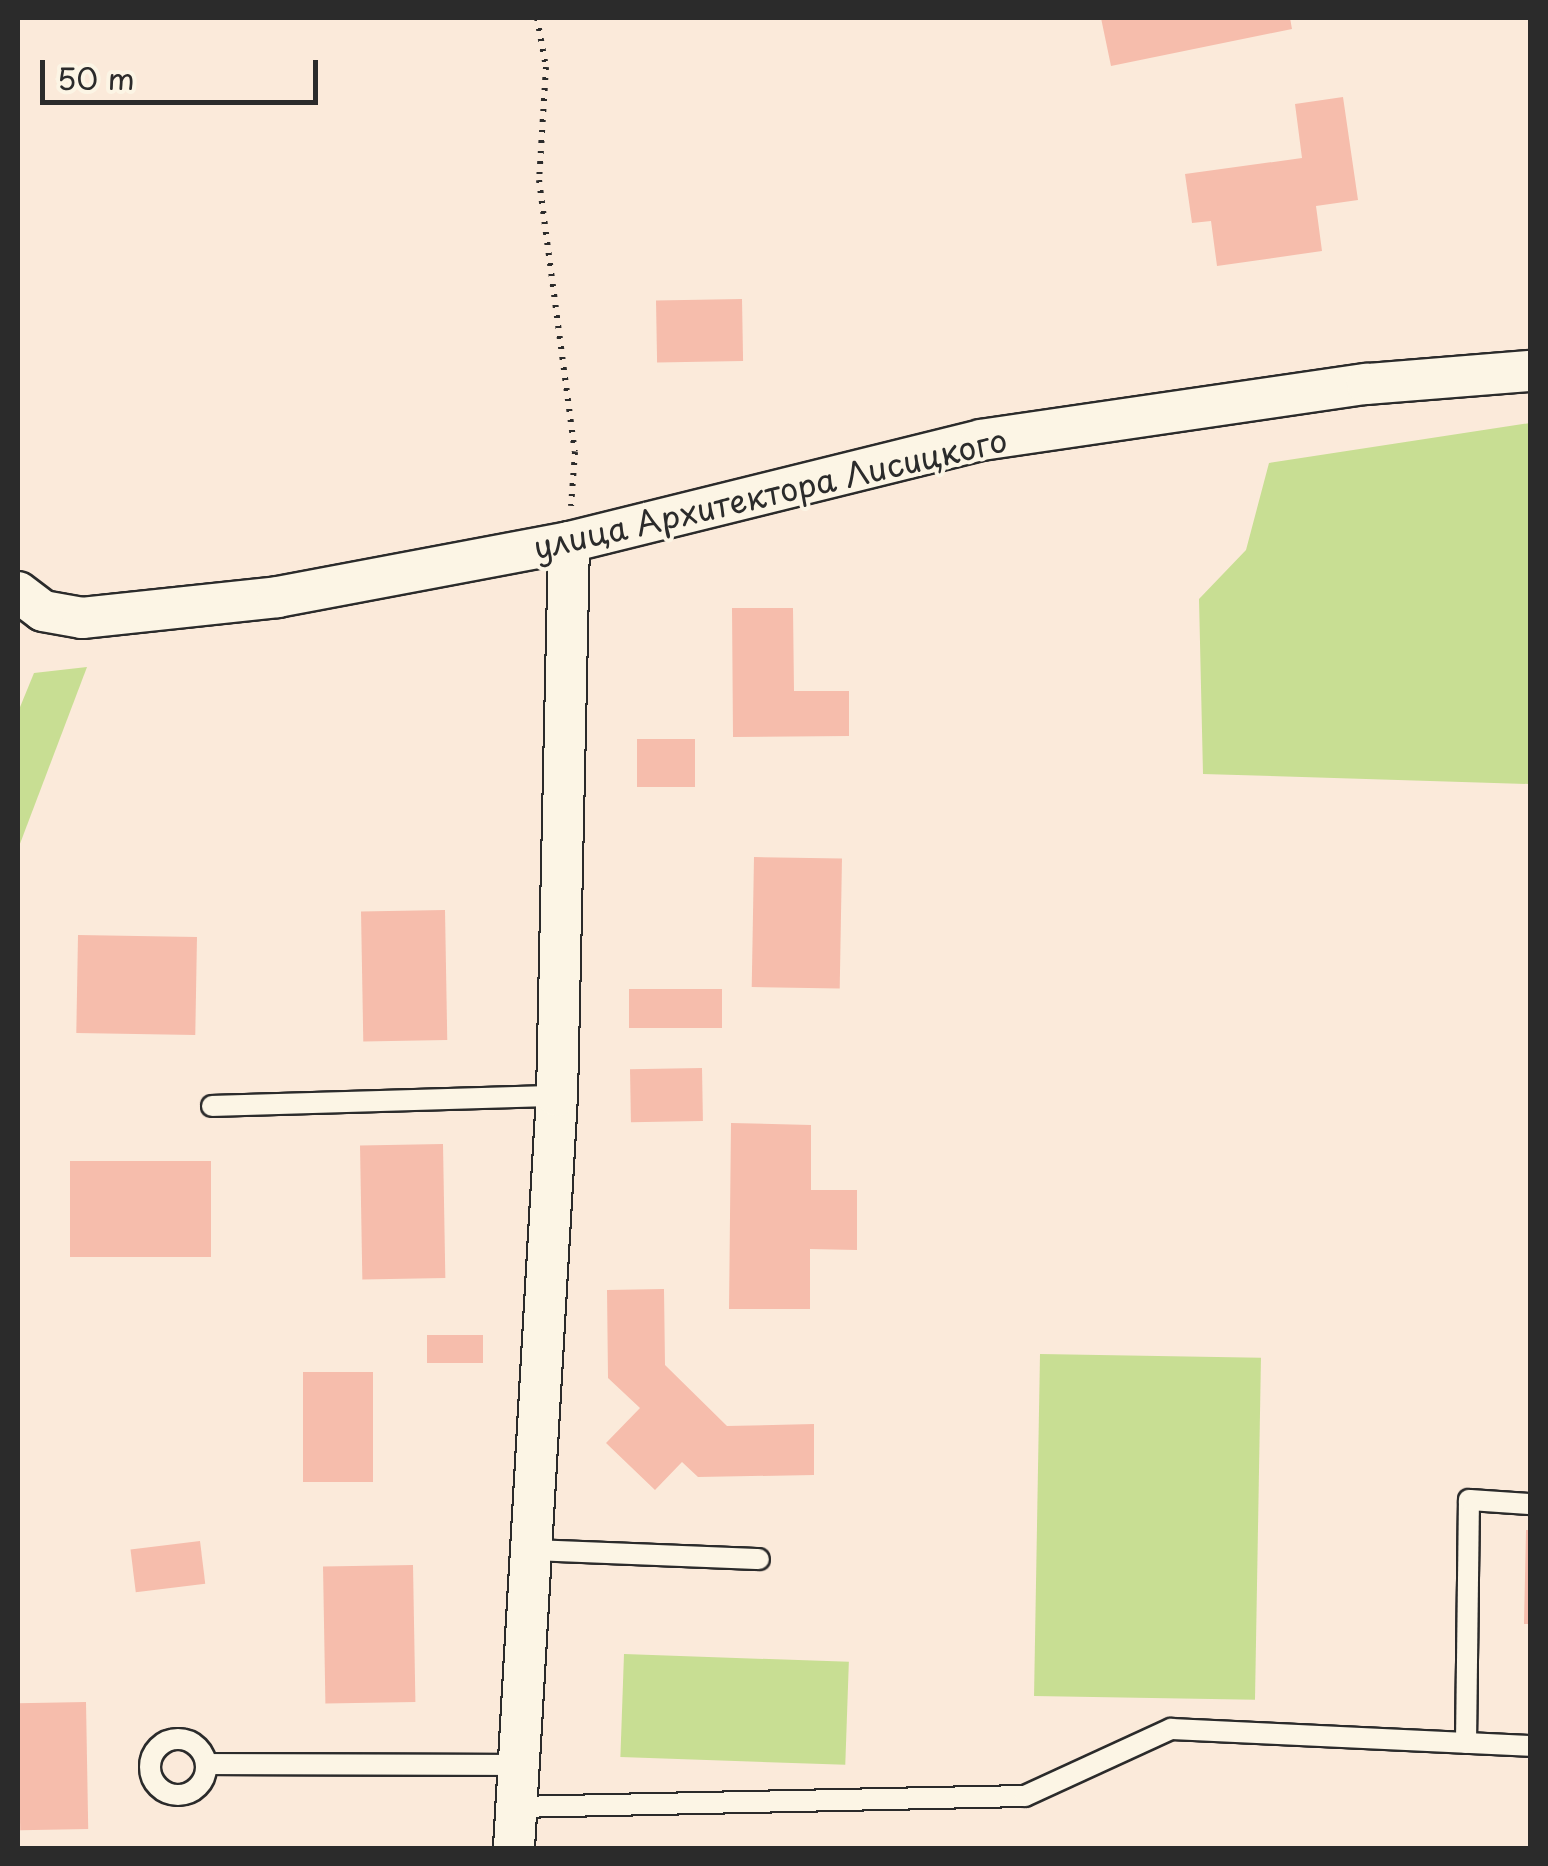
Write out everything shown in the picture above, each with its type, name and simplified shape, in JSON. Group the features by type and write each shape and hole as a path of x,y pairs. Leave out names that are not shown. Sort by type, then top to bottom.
{"street":[{"name":"улица Архитектора Лисицкого","path":"18,592 44,611 82,618 278,597 569,542 981,440 1367,384 1530,372"},
{"path":"514,1848 557,1096 569,542"}],"lane":[{"path":"212,1106 557,1096"},
{"path":"1466,1743 1469,1500 1530,1504"},
{"path":"530,1550 759,1559"},
{"path":"516,1807 1025,1796 1171,1729 1530,1746"},
{"path":"206,1764 517,1765"}],"path":[{"path":"537,18 546,67 539,180 575,452 569,542"}],"green space":[{"path":"1530,423 1530,784 1203,774 1199,599 1246,550 1269,463"},
{"path":"87,667 18,849 18,712 34,673"},
{"path":"1040,1354 1261,1358 1255,1700 1034,1696"},
{"path":"624,1654 849,1662 845,1765 620,1757"}],"building":[{"path":"1101,18 1290,18 1292,29 1111,66"},
{"path":"1343,97 1358,200 1316,206 1322,251 1217,266 1211,221 1192,223 1185,174 1302,158 1295,104"},
{"path":"742,299 743,361 657,362 656,301"},
{"path":"732,608 793,608 794,691 849,691 849,736 733,737"},
{"path":"637,739 695,739 695,787 637,787"},
{"path":"754,857 842,859 840,989 752,987"},
{"path":"445,910 447,1040 363,1041 361,911"},
{"path":"78,935 197,937 195,1035 76,1033"},
{"path":"629,989 722,989 722,1028 629,1028"},
{"path":"702,1068 703,1121 631,1122 630,1069"},
{"path":"731,1123 811,1125 811,1190 857,1190 857,1250 810,1249 810,1309 729,1309"},
{"path":"443,1144 445,1278 362,1279 360,1145"},
{"path":"70,1161 211,1161 211,1257 70,1257"},
{"path":"664,1289 665,1365 727,1426 814,1424 814,1475 698,1477 682,1462 655,1490 606,1443 640,1408 608,1378 607,1290"},
{"path":"427,1335 483,1335 483,1363 427,1363"},
{"path":"303,1372 373,1372 373,1482 303,1482"},
{"path":"1526,1530 1530,1530 1530,1624 1524,1624"},
{"path":"200,1541 205,1584 136,1592 131,1550"},
{"path":"413,1565 415,1702 325,1704 323,1567"},
{"path":"86,1702 88,1829 20,1830 18,1703"}]}
